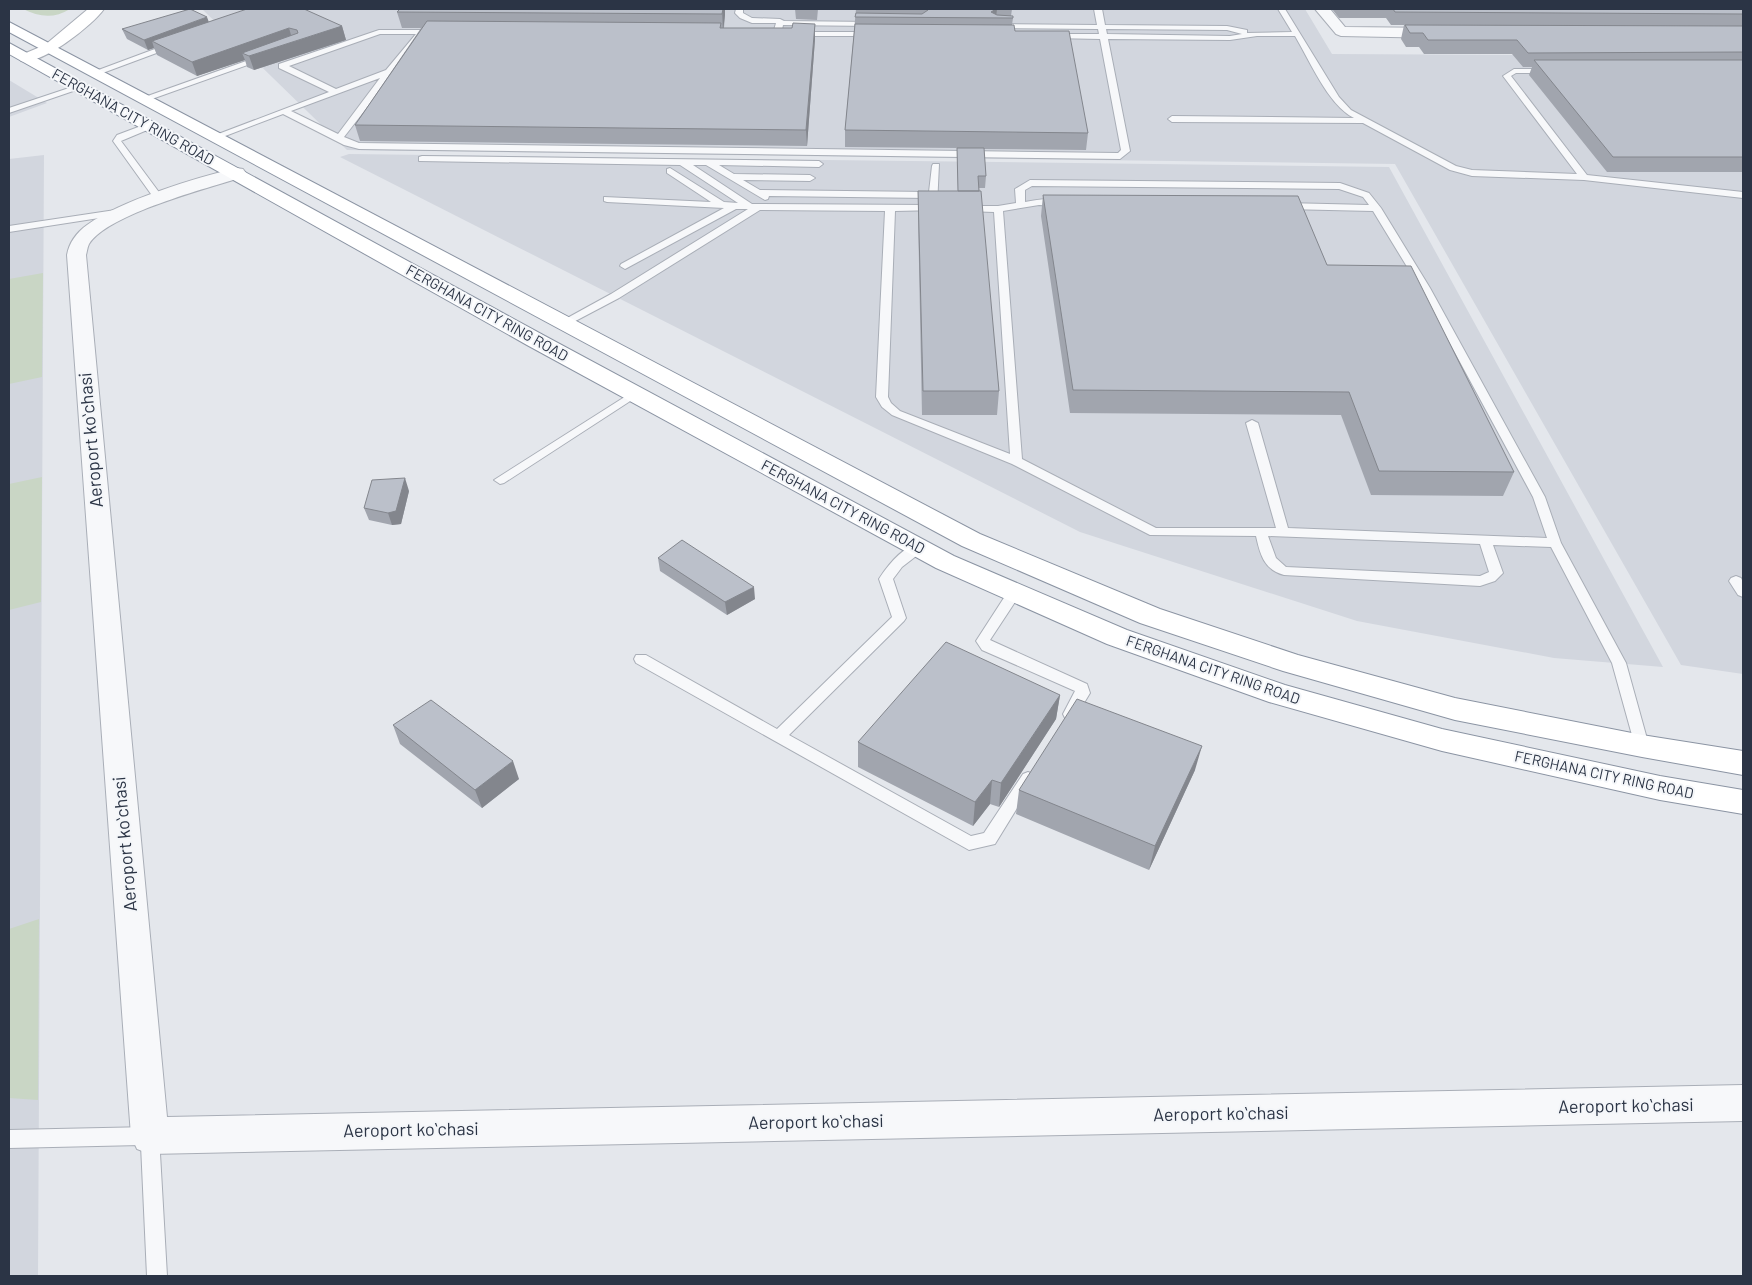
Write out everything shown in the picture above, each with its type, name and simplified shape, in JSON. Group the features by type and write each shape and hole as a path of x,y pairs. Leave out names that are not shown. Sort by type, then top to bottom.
{"main road":[{"path":"18,53 50,48 97,9"},
{"name":"FERGHANA CITY RING ROAD","path":"9,26 971,540 1150,616 1293,664 1455,709 1642,746 1743,763"},
{"name":"FERGHANA CITY RING ROAD","path":"18,53 78,88 237,173 634,394 919,547 1014,593 1117,637 1288,697 1442,740 1660,788 1743,802"}],"street":[{"path":"1322,9 1342,31 1457,33"},
{"name":"Aeroport koʻchasi","path":"237,173 125,211 97,227 83,239 77,250 76,266 150,1136 1743,1103"}],"lane":[{"path":"740,9 739,13 742,17 749,20 778,21 780,23 878,24"},
{"path":"283,112 347,143 359,146 1120,156 1126,151 1098,9"},
{"path":"1282,9 1336,98 1348,112 1361,121 1453,168 1472,173 1584,177 1743,195"},
{"path":"778,34 780,23"},
{"path":"985,26 1227,28 1257,34"},
{"path":"339,138 421,32"},
{"path":"336,92 282,66 372,34 431,32"},
{"path":"768,34 880,34"},
{"path":"1045,36 1230,38 1257,34 1296,34"},
{"path":"97,72 180,43"},
{"path":"146,98 271,55"},
{"path":"1554,71 1514,71 1507,76 1584,177"},
{"path":"217,136 389,72"},
{"path":"9,111 78,88"},
{"path":"1172,119 1361,121"},
{"path":"149,126 120,137 116,141 159,199"},
{"path":"422,159 820,164"},
{"path":"681,162 754,207"},
{"path":"708,162 782,207"},
{"path":"932,208 936,166"},
{"path":"670,172 722,205"},
{"path":"731,176 810,178"},
{"path":"1021,205 1020,189 1030,183 1340,186 1366,195 1425,288 1539,497 1555,543 1619,663 1642,746"},
{"path":"759,193 934,195"},
{"path":"607,199 754,207 998,209 1039,202 1069,203"},
{"path":"625,266 735,206"},
{"path":"1277,206 1376,208"},
{"path":"564,324 614,296 754,207"},
{"path":"890,208 882,396 886,405 896,413 1016,460 1154,532 1283,532 1555,543"},
{"path":"998,209 1016,460"},
{"path":"9,229 125,211"},
{"path":"500,480 634,394"},
{"path":"1252,423 1283,532"},
{"path":"1261,532 1269,562 1275,568 1284,571 1480,581 1490,578 1496,573 1486,541"},
{"path":"779,736 899,618 886,579 897,564 919,547"},
{"path":"1014,593 998,618 983,635 983,641 987,646 1082,688 1083,694 1062,726"},
{"path":"641,659 969,843 989,839 1036,766"},
{"path":"9,1139 150,1136 157,1276"}],"shaded area":[{"path":"202,9 1305,9 1332,54 1743,56 1743,674 1681,665 1395,164 347,150"},
{"path":"9,80 47,103 9,117"},
{"path":"349,154 1389,167 1663,667 1554,658 1357,621 1080,532 340,157"},
{"path":"44,155 38,1276 9,1276 9,159"}],"green space":[{"path":"23,9 70,9 52,16 46,16"},
{"path":"43,273 42,377 9,384 9,279"},
{"path":"42,477 41,602 9,610 9,484"},
{"path":"39,919 38,1100 9,1098 9,929"}],"building":[{"path":"190,9 207,17 144,40 122,29"},
{"path":"247,9 304,9 342,26 249,56 242,53 298,33 297,30 289,28 192,62 152,41"},
{"path":"400,9 723,9 722,14 397,12"},
{"path":"926,9 996,9 991,12 997,15 1013,16 1013,18 855,17 856,13 922,14 928,10"},
{"path":"1393,9 1743,9 1743,14 1395,12"},
{"path":"427,21 721,23 720,28 792,28 793,23 815,24 806,130 355,125"},
{"path":"855,24 1014,25 1015,31 1069,31 1088,133 845,130"},
{"path":"1405,25 1743,26 1743,52 1528,53 1517,40 1428,40 1423,33 1410,33"},
{"path":"1534,60 1743,60 1743,157 1613,157"},
{"path":"957,148 984,148 986,176 978,176 979,191 958,191"},
{"path":"918,191 981,191 999,391 923,391"},
{"path":"1043,195 1298,196 1327,265 1411,266 1514,472 1379,471 1349,392 1073,390"},
{"path":"405,478 396,511 388,513 364,508 372,480"},
{"path":"682,540 754,587 725,602 658,558"},
{"path":"946,642 1060,695 1001,783 992,780 975,802 858,742"},
{"path":"1077,699 1202,746 1155,846 1019,790"},
{"path":"431,700 513,761 475,790 393,725"}]}
